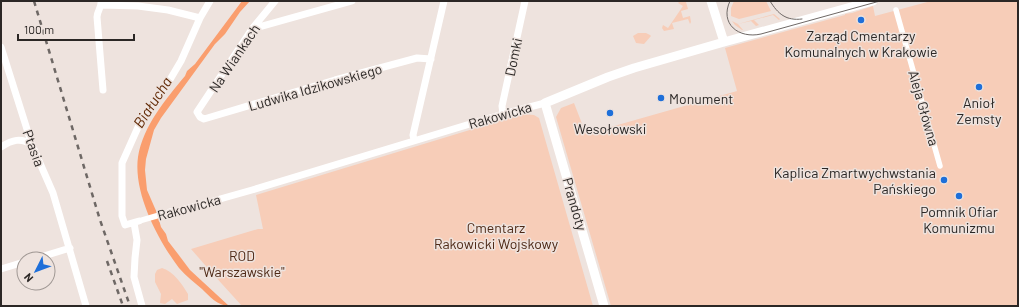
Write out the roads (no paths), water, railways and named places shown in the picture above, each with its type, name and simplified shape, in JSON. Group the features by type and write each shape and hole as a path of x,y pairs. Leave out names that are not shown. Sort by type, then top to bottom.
{"street":[{"path":"102,90 97,17 97,12 101,3 168,10 200,18 210,1"},
{"name":"Na Wiankach","path":"200,117 197,112 252,29 275,1"},
{"path":"252,29 352,1"},
{"path":"414,140 413,135 444,1"},
{"name":"Domki","path":"503,114 502,106 525,1"},
{"path":"711,1 724,42"},
{"name":"Rakowicka","path":"200,18 181,61 165,88 144,116 122,163 122,216 126,225 247,192 414,140 545,103 626,71 873,1"},
{"name":"Aleja Główna","path":"896,10 940,166"},
{"name":"Ptasia","path":"1,47 32,145 53,193 86,306"},
{"name":"Ludwika Idzikowskiego","path":"200,117 204,119 335,80 418,58 431,59"},
{"name":"Prandoty","path":"545,103 604,306"},
{"path":"1,147 12,141 21,140 32,145"},
{"path":"136,222 137,240 134,277 142,306"},
{"path":"56,252 70,248"},
{"path":"1,269 16,264"}],"tram line":[{"path":"730,1 727,9 729,23 739,32 753,35 880,1"},
{"path":"770,1 776,10 783,16 791,19 802,19"}],"railway":[{"path":"34,1 100,220 130,306"},
{"path":"107,261 123,306"}],"place":[{"name":"Zarząd Cmentarzy Komunalnych w Krakowie","path":"861,20"},
{"name":"Anioł Zemsty","path":"979,87"},
{"name":"Monument","path":"661,98"},
{"name":"Wesołowski","path":"610,113"},
{"name":"Kaplica Zmartwychwstania Pańskiego","path":"944,180"},
{"name":"Pomnik Ofiar Komunizmu","path":"959,196"}],"water label":[{"name":"Białucha","path":"152,102"}],"park label":[{"name":"Cmentarz Rakowicki Wojskowy","path":"496,236"},
{"name":"ROD \"Warszawskie\"","path":"242,264"}]}
